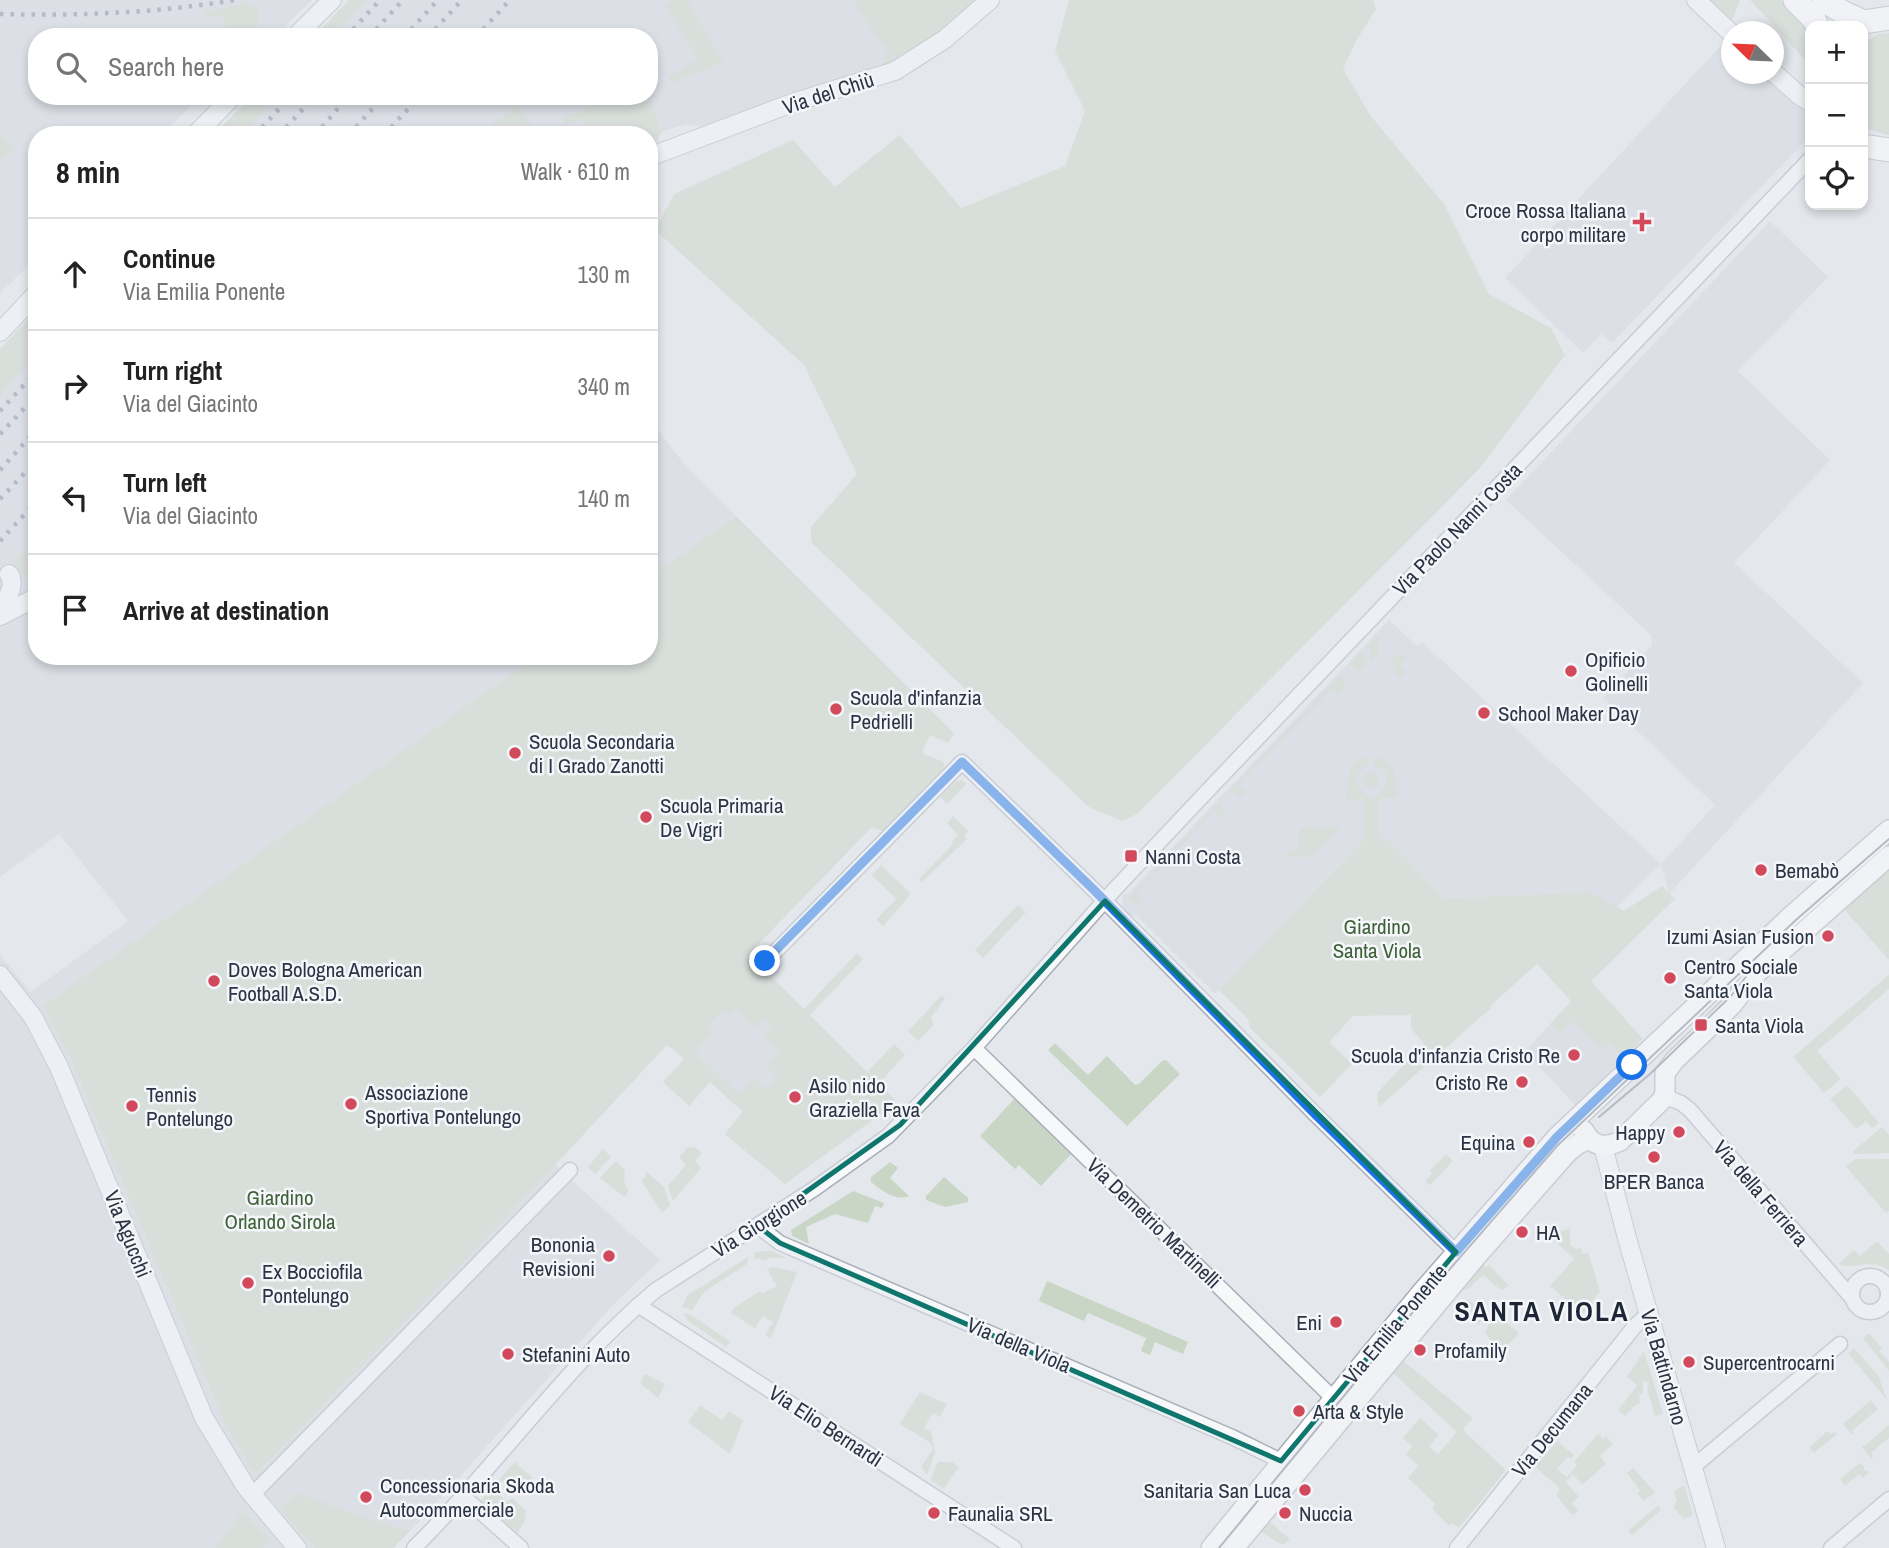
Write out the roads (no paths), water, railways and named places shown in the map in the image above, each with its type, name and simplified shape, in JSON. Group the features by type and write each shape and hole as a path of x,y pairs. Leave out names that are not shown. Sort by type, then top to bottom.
{"main road":[{"path":"1795,0 1815,21"},
{"path":"1824,0 1856,21"},
{"path":"1868,22 1889,18"},
{"path":"1868,146 1889,150"},
{"name":"Via Emilia Ponente","path":"1211,1548 1333,1398 1552,1143 1780,926 1889,830"},
{"name":"Via Emilia Ponente","path":"1234,1548 1485,1246 1567,1153 1578,1144 1620,1142 1660,1103 1669,1066 1731,1006 1757,973 1889,856"},
{"path":"1627,1069 1640,1063 1659,1070 1664,1088"},
{"path":"1587,1107 1582,1125 1596,1142"}],"street":[{"path":"304,28 332,0"},
{"name":"Via del Chiù","path":"658,154 795,102 895,71 944,39 990,0"},
{"path":"1696,0 1721,24"},
{"path":"1784,78 1805,84"},
{"path":"1784,82 1805,99"},
{"path":"204,126 224,105"},
{"name":"Via Paolo Nanni Costa","path":"1105,901 1805,164"},
{"path":"0,332 28,302"},
{"path":"0,615 10,578 28,589"},
{"path":"0,615 28,601"},
{"path":"765,961 962,762 1456,1252"},
{"name":"Via Giorgione","path":"414,1548 591,1351 638,1304 684,1271 846,1168 880,1142 974,1048 1105,901"},
{"name":"Via Agucchi","path":"0,975 33,1017 59,1067 191,1389 213,1434 252,1495 297,1548"},
{"name":"Via Demetrio Martinelli","path":"974,1048 1333,1398"},
{"name":"Via della Ferriera","path":"1664,1088 1690,1110 1858,1307 1868,1312 1880,1309 1888,1298 1885,1281 1871,1276 1859,1280 1845,1278 1827,1270"},
{"name":"Via Battindarno","path":"1596,1142 1649,1313 1716,1548"},
{"path":"252,1495 570,1170"},
{"name":"Via della Viola","path":"758,1226 780,1242 1281,1461"},
{"path":"1852,1298 1853,1287 1859,1280"},
{"name":"Via Elio Bernardi","path":"638,1304 1014,1548"},
{"name":"Via Decumana","path":"1457,1548 1635,1326 1649,1313"},
{"path":"1693,1467 1840,1344"},
{"path":"463,1496 521,1548"},
{"path":"1831,1548 1889,1499"}],"tram line":[{"path":"1219,1548 1422,1301 1557,1146 1797,919 1889,839"},
{"path":"1599,1117 1650,1074 1731,996 1748,974"}],"railway":[{"path":"0,14 118,13 235,0"},
{"path":"354,28 380,0"},
{"path":"377,28 403,0"},
{"path":"412,28 438,0"},
{"path":"436,28 462,0"},
{"path":"484,28 510,0"},
{"path":"263,126 283,105"},
{"path":"287,126 307,105"},
{"path":"323,126 341,105"},
{"path":"357,126 376,105"},
{"path":"392,126 412,105"},
{"path":"0,411 28,381"},
{"path":"0,434 28,404"},
{"path":"0,470 28,439"},
{"path":"0,499 28,469"},
{"path":"0,541 28,511"}],"place":[{"name":"Croce Rossa Italiana corpo militare","path":"1642,222"},
{"name":"Opificio Golinelli","path":"1571,671"},
{"name":"Scuola d'infanzia Pedrielli","path":"836,709"},
{"name":"School Maker Day","path":"1484,713"},
{"name":"Scuola Secondaria di I Grado Zanotti","path":"515,753"},
{"name":"Scuola Primaria De Vigri","path":"646,817"},
{"name":"Nanni Costa","path":"1131,856"},
{"name":"Bemabò","path":"1761,870"},
{"name":"Izumi Asian Fusion","path":"1828,936"},
{"name":"Centro Sociale Santa Viola","path":"1670,978"},
{"name":"Doves Bologna American Football A.S.D.","path":"214,981"},
{"name":"Santa Viola","path":"1701,1025"},
{"name":"Scuola d'infanzia Cristo Re","path":"1574,1055"},
{"name":"Cristo Re","path":"1522,1082"},
{"name":"Asilo nido Graziella Fava","path":"795,1097"},
{"name":"Associazione Sportiva Pontelungo","path":"351,1104"},
{"name":"Tennis Pontelungo","path":"132,1106"},
{"name":"Happy","path":"1679,1132"},
{"name":"Equina","path":"1529,1142"},
{"name":"BPER Banca","path":"1654,1157"},
{"name":"HA","path":"1522,1232"},
{"name":"Bononia Revisioni","path":"609,1256"},
{"name":"Ex Bocciofila Pontelungo","path":"248,1283"},
{"name":"Eni","path":"1336,1322"},
{"name":"Profamily","path":"1420,1350"},
{"name":"Stefanini Auto","path":"508,1354"},
{"name":"Supercentrocarni","path":"1689,1362"},
{"name":"Arta & Style","path":"1299,1411"},
{"name":"Sanitaria San Luca","path":"1305,1490"},
{"name":"Concessionaria Skoda Autocommerciale","path":"366,1497"},
{"name":"Faunalia SRL","path":"934,1513"},
{"name":"Nuccia","path":"1285,1513"}],"district":[{"name":"SANTA VIOLA","path":"1542,1311"}],"park label":[{"name":"Giardino Santa Viola","path":"1377,938"},
{"name":"Giardino Orlando Sirola","path":"280,1209"}]}
